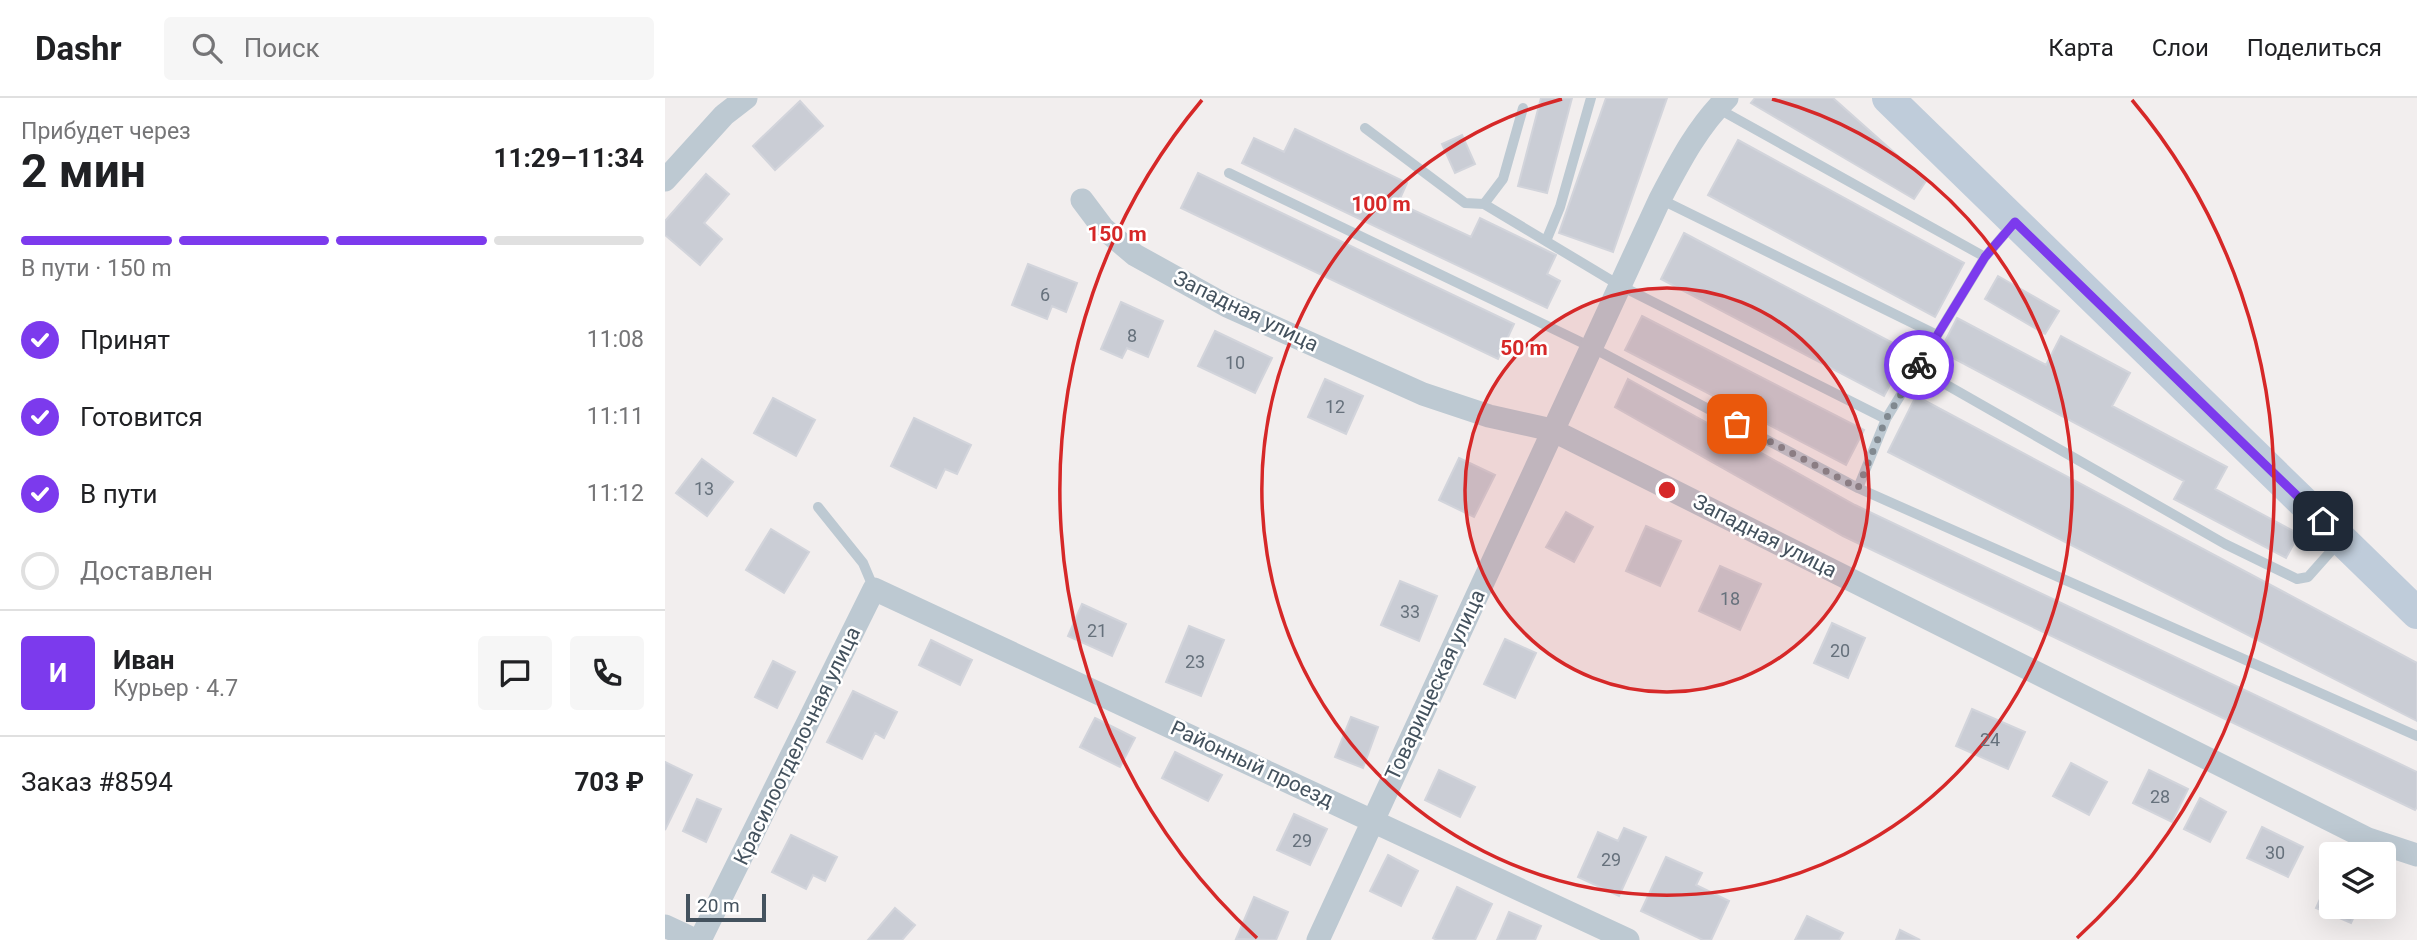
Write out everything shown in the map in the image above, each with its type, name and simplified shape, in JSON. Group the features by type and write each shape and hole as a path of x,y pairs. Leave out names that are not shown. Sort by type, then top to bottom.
{"street":[{"path":"665,180 724,116 746,98"},
{"path":"1888,98 2417,613"},
{"name":"Товарищеская улица","path":"1318,940 1660,199 1684,153 1722,103"},
{"name":"Западная улица","path":"1082,200 1103,228 1135,256 1227,306 1423,394 1489,416 1552,430 2368,839 2417,855"},
{"name":"Районный проезд","path":"874,589 1628,940"},
{"name":"Красилоотделочная улица","path":"700,940 874,589"},
{"path":"665,926 695,940"}],"lane":[{"path":"1546,241 1560,207 1591,98"},
{"path":"1722,103 1985,257"},
{"path":"1483,204 1503,179 1523,108"},
{"path":"1365,128 1465,202 1483,204 1619,285 1886,419"},
{"path":"1229,173 1593,348 1858,488 2417,736"},
{"path":"1660,199 1937,335"},
{"path":"1858,488 1886,419 1985,257 2015,222"},
{"path":"1917,368 2225,544 2297,579 2308,577 2342,540"},
{"path":"818,508 863,563 874,589"}],"building":[{"path":"1541,98 1572,98 1547,193 1518,186"},
{"path":"1606,98 1667,98 1613,252 1559,233"},
{"path":"1755,98 1833,98 1926,181 1914,199 1751,103"},
{"path":"800,101 823,126 775,170 753,146"},
{"path":"1295,129 1407,183 1398,203 1471,237 1480,218 1556,255 1547,274 1560,281 1547,308 1242,163 1254,138 1284,152"},
{"path":"1462,135 1475,164 1455,173 1442,144"},
{"path":"1738,140 1964,263 1935,317 1708,195"},
{"path":"1198,173 1514,324 1498,359 1181,208"},
{"path":"706,174 729,194 704,223 722,239 700,265 665,235 665,221"},
{"path":"1684,233 1908,351 1884,396 1661,279"},
{"path":"1028,264 1077,283 1066,312 1052,306 1047,319 1012,305"},
{"path":"1998,276 2059,311 2045,334 1985,299"},
{"path":"1121,302 1163,321 1148,357 1127,348 1122,358 1101,349"},
{"path":"1642,316 1864,430 1846,465 1625,350"},
{"path":"1957,318 2046,365 2061,336 2130,373 2112,406 2227,467 2215,489 2299,534 2286,558 2174,499 2184,481 1940,351"},
{"path":"1215,331 1272,358 1255,393 1198,366"},
{"path":"1325,379 1363,396 1346,434 1308,417"},
{"path":"1628,379 1855,505 2417,772 2417,807 2415,810 1843,536 1615,407"},
{"path":"1916,396 2417,663 2417,721 1888,452"},
{"path":"773,398 815,420 796,456 754,433"},
{"path":"914,418 971,445 957,474 945,469 936,488 891,466"},
{"path":"1459,458 1495,475 1474,517 1439,500"},
{"path":"702,459 733,482 707,516 676,493"},
{"path":"1566,512 1593,527 1574,562 1546,547"},
{"path":"1646,526 1681,541 1660,586 1626,571"},
{"path":"771,529 809,552 784,593 746,570"},
{"path":"1720,566 1761,584 1740,630 1699,611"},
{"path":"1400,581 1437,596 1419,641 1381,625"},
{"path":"1082,604 1126,624 1112,656 1068,636"},
{"path":"1832,623 1865,638 1848,678 1814,663"},
{"path":"1189,626 1224,640 1201,696 1166,682"},
{"path":"1505,639 1536,653 1515,698 1484,684"},
{"path":"931,640 972,660 960,685 919,665"},
{"path":"773,661 795,672 777,708 755,697"},
{"path":"853,691 897,712 884,738 875,733 862,759 827,742"},
{"path":"1972,709 2025,732 2008,769 1956,746"},
{"path":"1351,717 1378,727 1363,768 1335,757"},
{"path":"1095,718 1135,738 1120,767 1080,747"},
{"path":"1175,752 1222,775 1208,801 1162,778"},
{"path":"665,762 692,775 665,830"},
{"path":"2071,763 2107,782 2089,815 2053,796"},
{"path":"1439,770 1475,787 1460,817 1425,800"},
{"path":"2149,770 2188,789 2172,822 2133,803"},
{"path":"2200,798 2226,812 2210,842 2184,829"},
{"path":"697,799 721,809 706,842 683,831"},
{"path":"1294,814 1327,829 1310,865 1277,850"},
{"path":"2262,827 2303,847 2288,877 2247,858"},
{"path":"1624,828 1646,837 1619,896 1578,877 1598,832 1618,841"},
{"path":"791,835 837,857 825,881 813,875 806,889 772,872"},
{"path":"1388,855 1418,871 1401,906 1370,891"},
{"path":"1666,857 1702,873 1696,885 1729,901 1711,940 1703,940 1641,911"},
{"path":"1457,887 1492,904 1475,940 1437,940 1433,938"},
{"path":"1254,897 1288,912 1276,940 1236,939"},
{"path":"895,908 915,925 902,940 868,940"},
{"path":"1509,912 1541,926 1535,940 1497,940"},
{"path":"1807,916 1843,933 1839,940 1795,940"},
{"path":"1900,930 1920,940 1896,940"}],"way so far":[{"path":"1737,424 1858,488 1886,419 1919,365"}],"route":[{"path":"1919,365 1985,257 2015,222 2323,521"}]}
